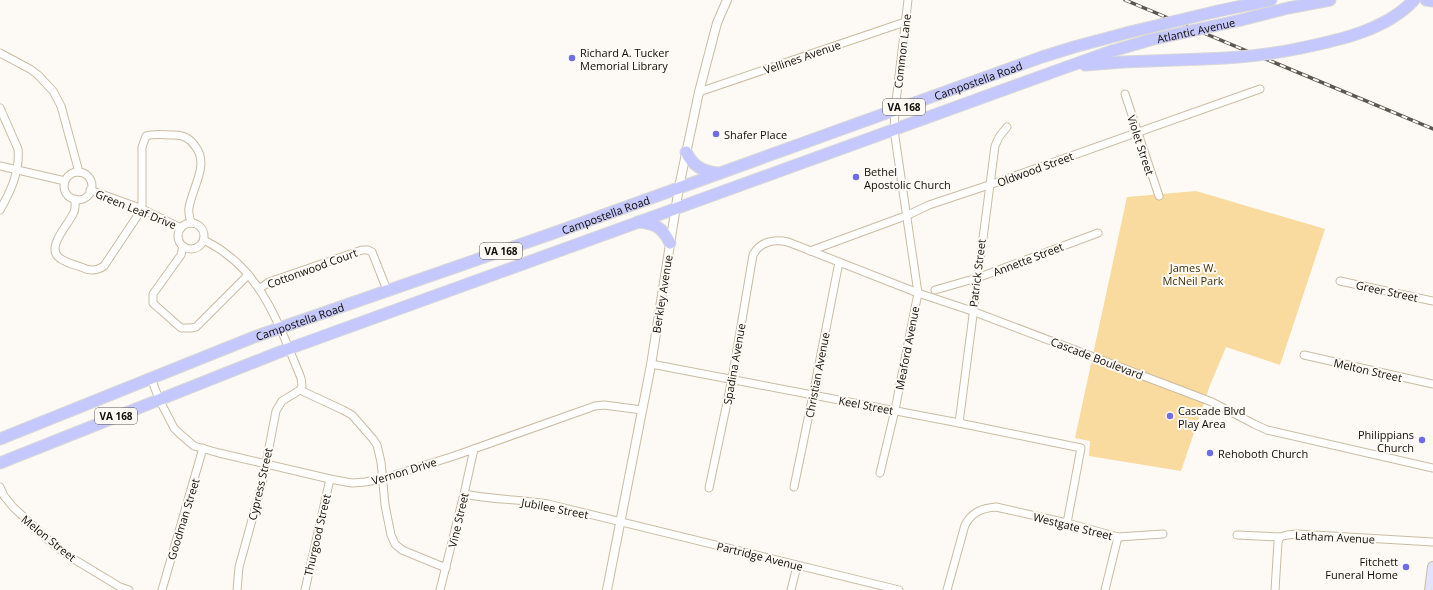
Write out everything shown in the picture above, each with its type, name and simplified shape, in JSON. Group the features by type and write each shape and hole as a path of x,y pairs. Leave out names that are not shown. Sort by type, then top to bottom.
{"main road":[{"path":"1218,11 1245,0"},
{"name":"Atlantic Avenue","path":"1218,11 1271,0"},
{"name":"Atlantic Avenue","path":"1064,68 1112,51 1150,40 1288,8 1330,0"},
{"path":"1064,68 1123,62 1259,55 1302,48 1337,40 1375,26 1407,7 1414,0"},
{"path":"1426,0 1433,1"},
{"name":"Campostella Road","path":"0,439 280,328 565,229 1048,55 1130,32 1218,11"},
{"name":"Campostella Road","path":"0,463 289,348 1064,68"},
{"path":"686,152 690,160 697,167 702,170 718,174"},
{"path":"636,222 650,223 658,226 670,243"},
{"path":"1430,590 1433,567"}],"street":[{"name":"Berkley Avenue","path":"607,590 651,364 675,208 686,152 699,92 717,23 727,0"},
{"name":"Common Lane","path":"908,0 894,130 908,215 918,293"},
{"name":"Vellines Avenue","path":"699,92 905,22"},
{"path":"0,53 38,75 53,91 61,106 79,172 70,174 65,181 64,188 66,193 75,199 74,213 56,242 55,249 60,259 87,270 98,269 104,266 142,209 142,147 146,136 152,134 181,135 193,143 201,155 201,165 189,206 188,214 191,223"},
{"name":"Oldwood Street","path":"810,251 908,215 929,205 1260,89"},
{"name":"Violet Street","path":"1125,94 1159,196"},
{"path":"0,108 18,149 17,169 10,194 0,210"},
{"name":"Patrick Street","path":"958,422 996,141 1007,127"},
{"path":"0,166 65,181"},
{"name":"Green Leaf Drive","path":"75,199 85,197 90,190 91,183 89,178 85,174 79,172"},
{"name":"Green Leaf Drive","path":"90,190 142,209 181,228"},
{"name":"Green Leaf Drive","path":"183,246 178,239 178,234 181,228 188,223 198,225 202,228 204,240 225,253 248,275 259,289 280,328 302,383 300,390"},
{"name":"Annette Street","path":"935,290 977,278 1098,233"},
{"path":"204,240 199,247 195,249 190,249 183,246 181,254 152,297 155,306 181,328 196,327 248,275"},
{"name":"Cascade Boulevard","path":"764,244 776,240 810,251 918,293 1212,402 1267,430 1433,468"},
{"name":"Spadina Avenue","path":"709,488 732,379 751,265 756,250 764,244"},
{"name":"Cottonwood Court","path":"259,289 269,282 362,250 368,250 372,252 387,290"},
{"name":"Christian Avenue","path":"794,487 839,262"},
{"name":"Greer Street","path":"1340,280 1433,301"},
{"name":"Meaford Avenue","path":"880,473 895,410 918,293"},
{"name":"Melton Street","path":"1304,355 1433,384"},
{"name":"Keel Street","path":"651,364 958,422 1081,448 1067,523"},
{"name":"Vernon Drive","path":"151,378 158,399 174,428 194,446 352,483 382,479 474,449 595,406 604,405 642,410"},
{"path":"300,390 352,415 377,445 381,462 382,479 391,535 395,544 402,550 446,568"},
{"name":"Cypress Street","path":"237,590 239,567 262,484 276,411 282,401 300,390"},
{"name":"Goodman Street","path":"162,590 203,448"},
{"name":"Vine Street","path":"440,590 474,449"},
{"name":"Thurgood Street","path":"305,590 330,479"},
{"name":"Melon Street","path":"0,487 12,507 67,555 120,587 129,590"},
{"name":"Jubilee Street","path":"464,494 492,499 542,503 620,521"},
{"name":"Westgate Street","path":"947,590 965,525 970,517 990,507 996,507 1067,523 1118,537 1105,590"},
{"name":"Partridge Avenue","path":"620,521 899,590"},
{"path":"1118,537 1163,534"},
{"name":"Latham Avenue","path":"1237,535 1280,537 1297,534 1433,542"},
{"path":"1275,590 1278,542 1280,537"},
{"path":"791,590 797,566"}],"green space":[{"name":"James W. McNeil Park","path":"1196,191 1325,229 1280,365 1226,347 1210,385 1181,471 1089,456 1090,441 1075,438 1127,197"}],"railway":[{"path":"1125,0 1433,129"}],"place":[{"name":"Richard A. Tucker Memorial Library","path":"572,58"},
{"name":"Shafer Place","path":"716,134"},
{"name":"Bethel Apostolic Church","path":"856,177"},
{"name":"Cascade Blvd Play Area","path":"1170,416"},
{"name":"Philippians Church","path":"1422,440"},
{"name":"Rehoboth Church","path":"1210,453"},
{"name":"Fitchett Funeral Home","path":"1406,567"}]}
